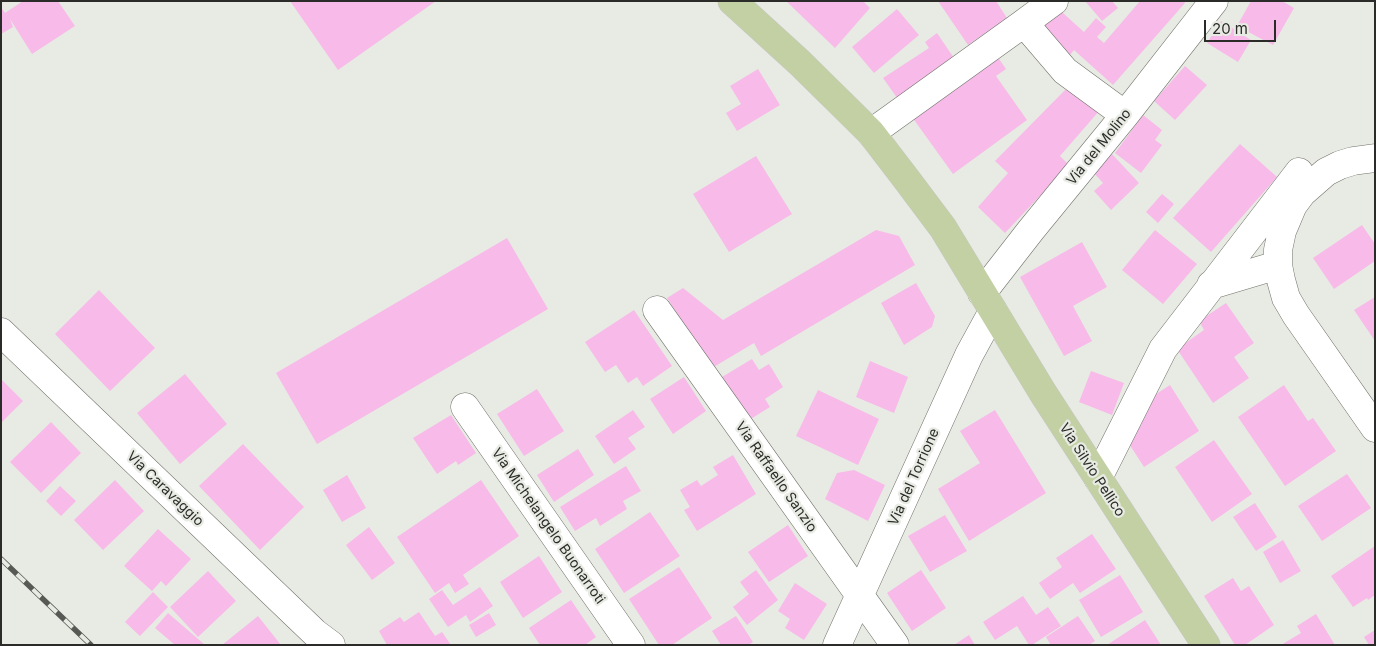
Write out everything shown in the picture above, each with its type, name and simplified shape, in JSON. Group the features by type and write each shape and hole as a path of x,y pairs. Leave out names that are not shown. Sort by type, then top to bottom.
{"main road":[{"name":"Via Silvio Pellico","path":"732,1 800,63 871,133 942,228 1098,478 1206,645"}],"street":[{"path":"871,133 1054,1"},
{"name":"Via del Molino","path":"987,302 1031,230 1125,115 1214,1"},
{"path":"1024,23 1065,71 1125,115"},
{"path":"1375,158 1340,165 1326,172 1302,193 1293,206 1282,231 1278,250 1278,265 1286,298 1375,428"},
{"path":"1098,478 1163,349 1298,172"},
{"path":"1211,285 1278,265"},
{"name":"Via del Torrione","path":"837,645 965,364 987,302"},
{"name":"Via Raffaello Sanzio","path":"657,310 895,645"},
{"name":"Via Caravaggio","path":"1,332 315,633 330,645"},
{"name":"Via Michelangelo Buonarroti","path":"465,407 631,645"}],"building":[{"path":"23,1 58,1 75,26 32,54 10,19 13,27 1,34 1,7 5,13"},
{"path":"290,1 436,1 338,70"},
{"path":"786,1 863,1 870,8 835,48"},
{"path":"938,1 996,1 1007,18 968,45"},
{"path":"1085,1 1112,1 1118,8 1102,21"},
{"path":"1140,1 1184,1 1185,3 1113,85 1074,50 1066,60 1032,30 1054,5 1084,32 1096,18 1106,27 1097,37 1104,43"},
{"path":"1251,1 1282,1 1294,8 1273,45 1237,26"},
{"path":"897,9 919,35 874,73 852,47"},
{"path":"1221,21 1251,40 1238,62 1207,43"},
{"path":"937,33 958,64 900,102 883,78 929,48 925,42"},
{"path":"997,56 1006,69 996,76 1027,120 953,174 912,117"},
{"path":"1185,66 1207,85 1175,120 1154,101"},
{"path":"758,69 780,105 737,131 726,113 741,104 730,86"},
{"path":"1067,88 1100,110 1060,156 1069,165 1005,233 978,207 1008,173 995,161"},
{"path":"1143,115 1162,130 1155,140 1162,145 1141,173 1115,153"},
{"path":"1240,144 1277,177 1211,252 1173,218"},
{"path":"1112,154 1139,183 1111,210 1094,191 1103,183 1093,172"},
{"path":"756,156 792,214 729,252 693,194"},
{"path":"1162,194 1174,204 1158,223 1146,212"},
{"path":"1362,225 1375,244 1375,261 1334,289 1313,258"},
{"path":"876,230 899,236 915,265 761,356 754,343 712,368 667,298 683,288 723,320"},
{"path":"1155,230 1197,264 1163,304 1122,270"},
{"path":"507,238 548,309 317,444 276,373"},
{"path":"1082,242 1107,287 1073,306 1092,341 1064,356 1020,277"},
{"path":"916,283 935,316 932,327 904,345 881,303"},
{"path":"99,290 155,348 110,391 55,334"},
{"path":"1375,297 1375,341 1354,310"},
{"path":"1226,303 1254,343 1234,357 1249,378 1213,403 1177,349 1204,330 1199,321"},
{"path":"634,310 672,366 643,386 637,377 628,383 616,365 605,372 585,342"},
{"path":"752,359 759,370 769,364 783,387 765,399 770,407 749,420 722,377"},
{"path":"870,361 908,377 894,413 856,397"},
{"path":"1091,371 1124,383 1112,415 1079,402"},
{"path":"185,374 227,424 180,464 137,413"},
{"path":"684,377 706,411 673,434 650,399"},
{"path":"1,379 23,401 1,423"},
{"path":"1170,385 1199,431 1144,467 1124,436 1142,424 1136,407"},
{"path":"1284,385 1308,421 1313,418 1336,451 1285,486 1238,417"},
{"path":"537,389 564,431 524,456 497,414"},
{"path":"818,390 879,419 858,465 796,436"},
{"path":"633,410 645,427 628,438 636,449 614,464 595,436"},
{"path":"995,410 1046,493 969,541 938,489 980,463 960,431"},
{"path":"451,415 476,453 458,465 456,461 437,474 413,438"},
{"path":"51,422 81,453 41,493 10,462"},
{"path":"1214,440 1252,494 1212,522 1175,467"},
{"path":"243,444 304,507 260,550 199,486"},
{"path":"578,449 594,475 554,502 537,475"},
{"path":"733,455 756,494 697,531 684,510 690,507 680,490 697,480 701,486 718,475 713,467"},
{"path":"626,466 641,491 623,501 627,509 600,526 596,518 575,531 560,507"},
{"path":"854,470 885,485 868,521 825,499 837,473"},
{"path":"1347,474 1371,508 1322,541 1298,506"},
{"path":"347,475 366,508 342,522 323,490"},
{"path":"115,480 144,511 103,550 74,520"},
{"path":"481,480 519,536 463,575 469,584 455,593 449,583 435,593 397,537"},
{"path":"60,486 76,501 61,516 46,501"},
{"path":"1255,503 1277,537 1256,551 1233,517"},
{"path":"650,512 680,556 624,593 595,549"},
{"path":"945,515 967,551 930,572 908,536"},
{"path":"788,525 808,556 769,582 748,552"},
{"path":"369,527 395,563 372,580 346,545"},
{"path":"158,529 191,559 166,586 161,581 152,591 124,566"},
{"path":"1092,534 1116,569 1080,593 1073,583 1050,599 1039,583 1062,567 1056,558"},
{"path":"1283,540 1301,571 1280,583 1263,552"},
{"path":"1375,546 1375,595 1353,607 1331,576"},
{"path":"539,556 562,592 523,618 500,582"},
{"path":"679,567 712,618 672,645 659,645 629,599"},
{"path":"756,570 778,600 747,625 733,607 749,594 740,582"},
{"path":"921,570 946,608 912,631 887,593"},
{"path":"208,571 236,601 198,637 170,607"},
{"path":"1120,575 1143,612 1101,637 1079,600"},
{"path":"1233,578 1241,591 1249,586 1274,625 1245,645 1235,645 1204,596"},
{"path":"795,583 827,604 804,640 785,628 790,619 778,611"},
{"path":"480,587 493,606 470,622 466,615 448,627 429,599 442,590 453,605"},
{"path":"153,592 168,607 140,636 125,622"},
{"path":"1023,596 1036,615 1048,607 1061,626 1032,645 1029,645 1017,626 995,640 983,622"},
{"path":"571,600 596,637 585,645 540,645 529,628"},
{"path":"419,612 435,636 442,632 451,645 387,645 379,631 400,617 404,622"},
{"path":"168,613 205,645 175,645 155,628"},
{"path":"489,613 496,625 476,637 469,625"},
{"path":"1316,614 1335,645 1281,645 1301,633 1297,626"},
{"path":"258,616 281,645 222,645"},
{"path":"736,616 753,642 748,645 721,645 712,631"},
{"path":"1078,616 1095,641 1089,645 1051,645 1046,637"},
{"path":"1145,620 1161,645 1107,645"},
{"path":"1375,630 1375,645 1369,645 1364,637"},
{"path":"969,635 975,645 954,645"}],"railway":[{"path":"1,559 91,645"}]}
